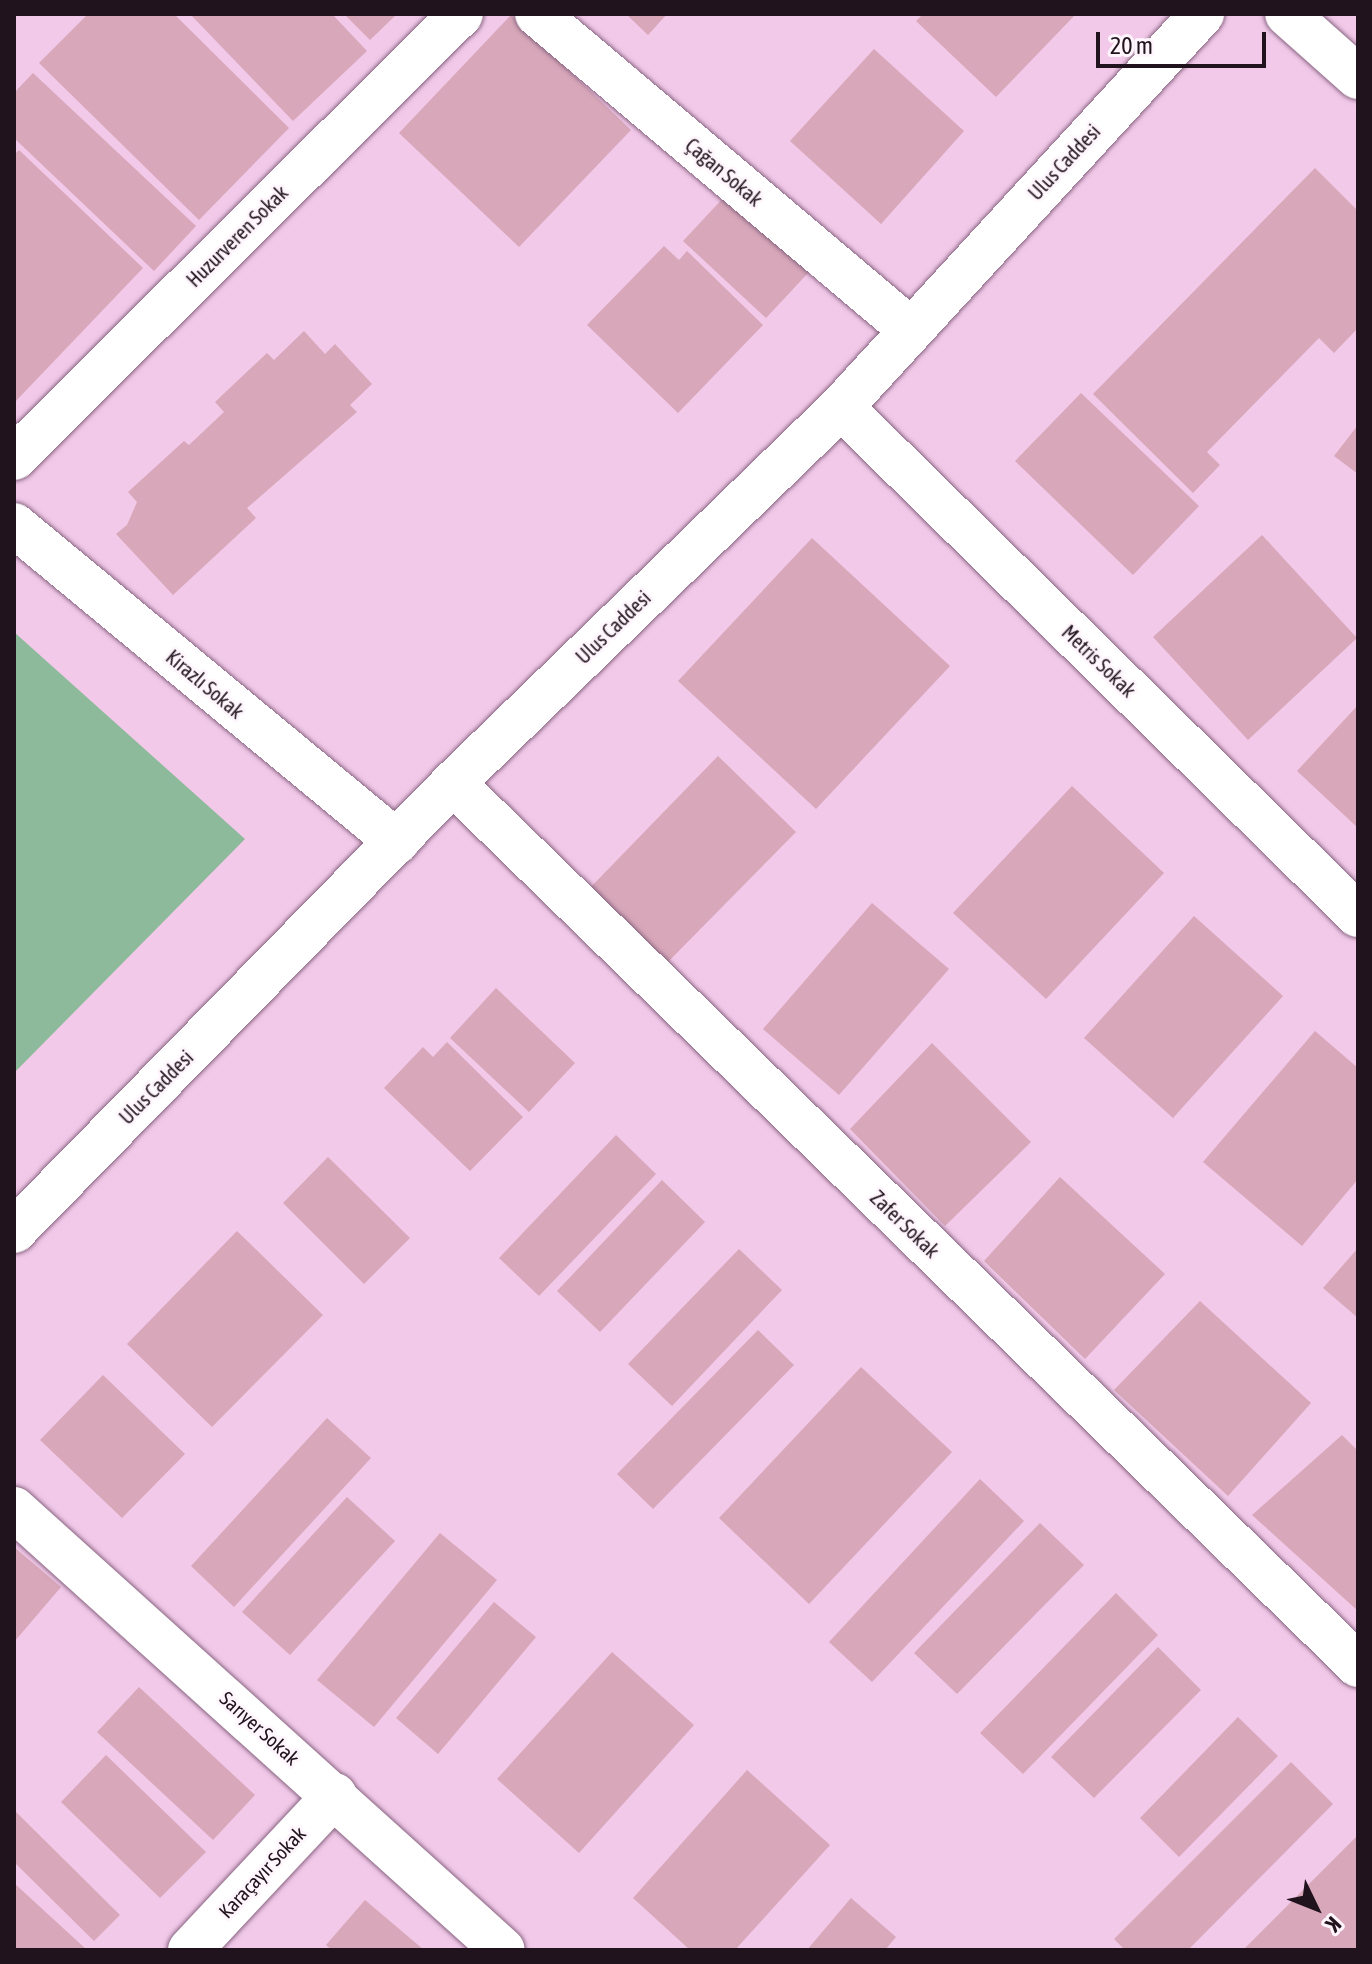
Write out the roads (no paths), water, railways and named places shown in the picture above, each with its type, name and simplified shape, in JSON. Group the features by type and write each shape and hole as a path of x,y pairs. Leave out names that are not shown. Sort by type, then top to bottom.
{"street":[{"name":"Huzurveren Sokak","path":"14,458 461,14"},
{"name":"Çağan Sokak","path":"537,14 910,329"},
{"name":"Ulus Caddesi","path":"14,1231 453,783 841,407 1202,14"},
{"path":"1287,14 1358,77"},
{"name":"Metris Sokak","path":"841,407 1358,915"},
{"name":"Kirazlı Sokak","path":"14,525 397,842"},
{"name":"Zafer Sokak","path":"453,783 1358,1665"},
{"name":"Sarıyer Sokak","path":"14,1509 335,1795 348,1813 503,1950"},
{"name":"Karaçayır Sokak","path":"190,1950 335,1795"}]}
